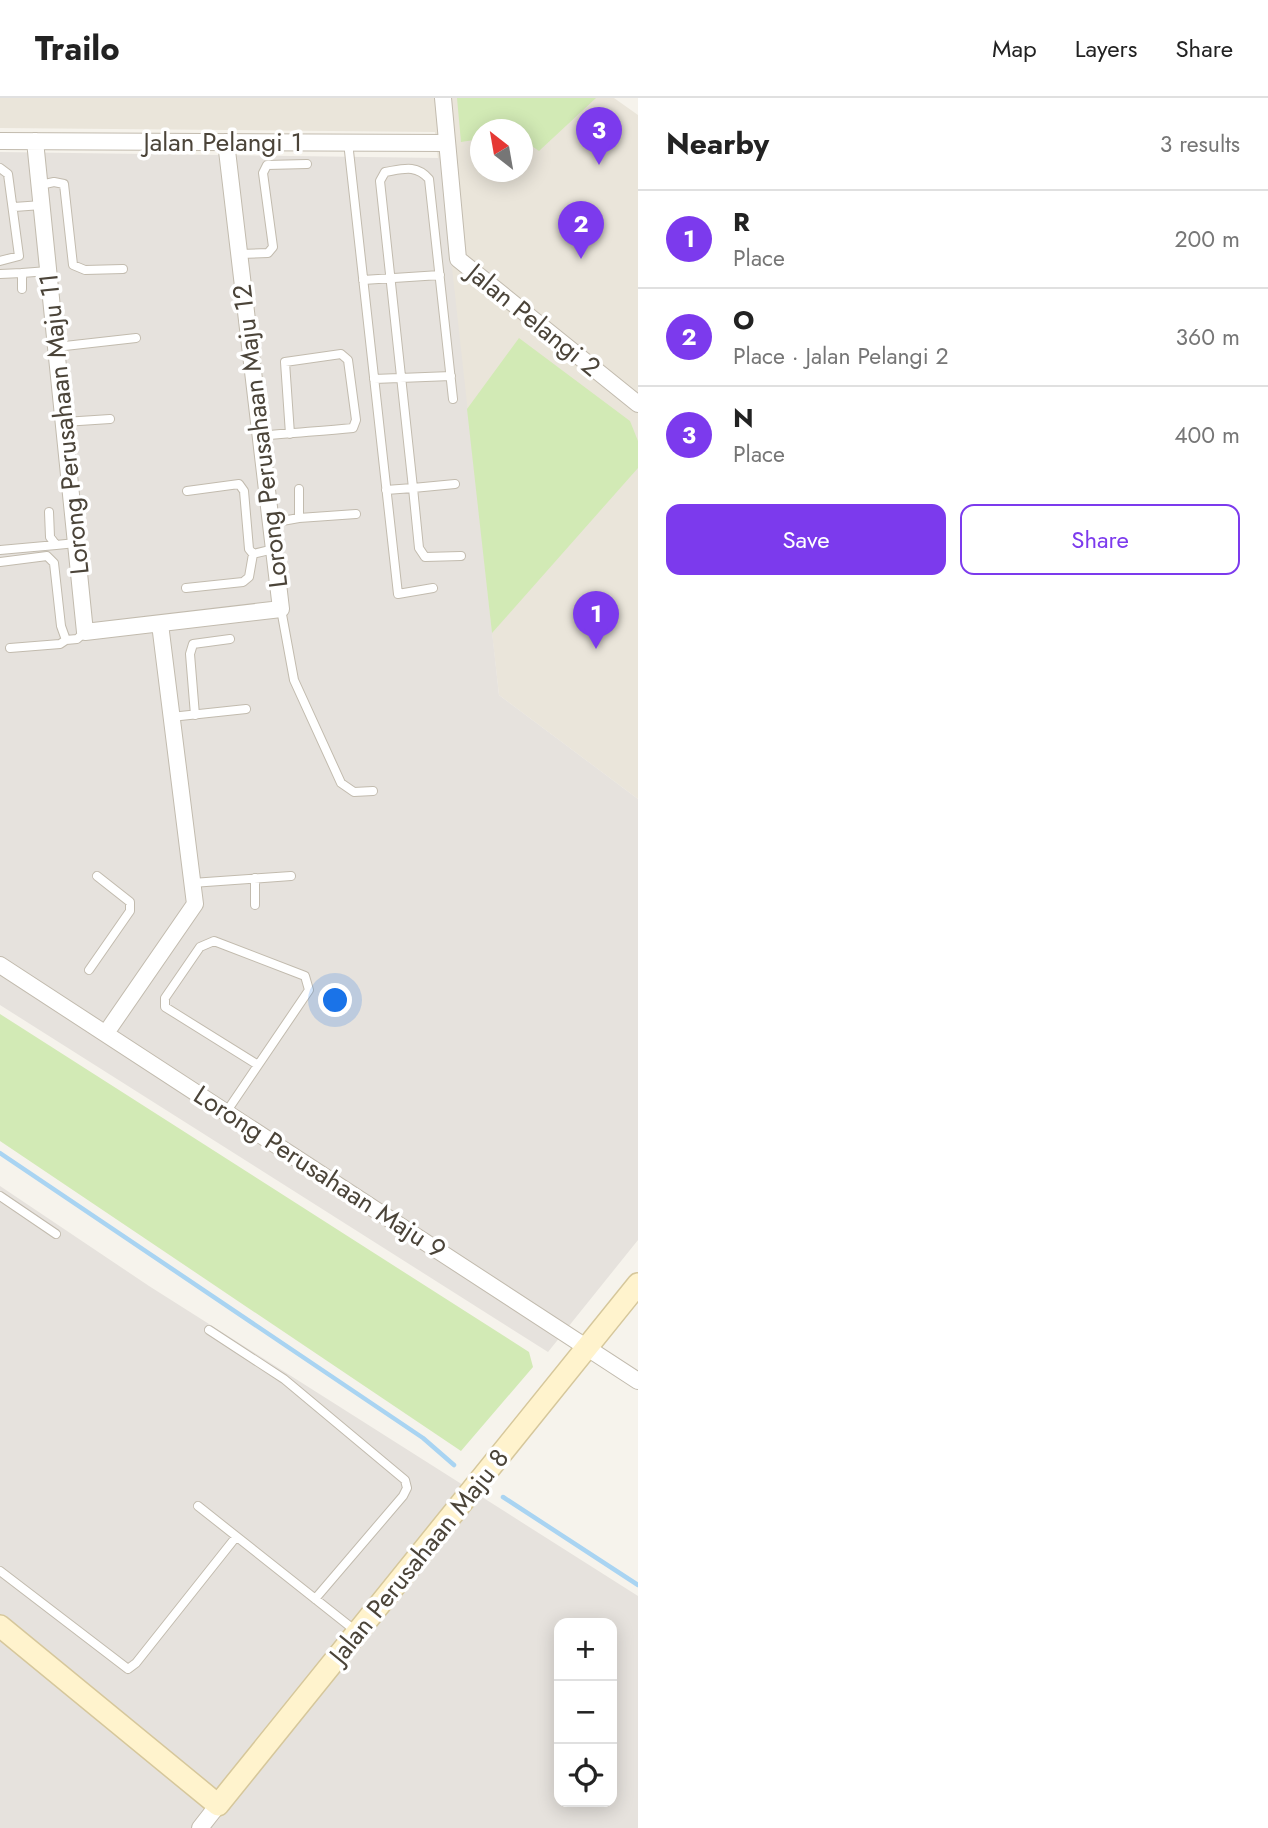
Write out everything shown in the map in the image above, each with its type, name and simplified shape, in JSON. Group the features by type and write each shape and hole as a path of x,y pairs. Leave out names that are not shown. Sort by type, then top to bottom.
{"street":[{"name":"Jalan Pelangi 2","path":"443,98 458,259 638,404"},
{"name":"Jalan Pelangi 1","path":"0,141 447,143"},
{"name":"Lorong Perusahaan Maju 11","path":"35,141 85,632"},
{"name":"Lorong Perusahaan Maju 12","path":"160,624 281,609 226,142"},
{"path":"85,632 160,624 195,904 106,1033"},
{"name":"Lorong Perusahaan Maju 9","path":"0,965 638,1381"},
{"name":"Jalan Perusahaan Maju 8","path":"200,1828 638,1284"},
{"path":"0,1626 218,1805"}],"lane":[{"path":"348,142 398,594 433,588"},
{"path":"239,254 268,253 273,247 263,173 267,165 307,164"},
{"path":"453,399 429,179 412,167 385,172 380,180 419,548 425,556 461,556"},
{"path":"0,168 8,174 19,256 0,261"},
{"path":"40,185 64,184 73,265 85,270 123,269"},
{"path":"14,207 42,205"},
{"path":"0,274 48,271"},
{"path":"22,272 22,289"},
{"path":"363,280 440,275"},
{"path":"56,346 136,338"},
{"path":"261,436 353,428 356,420 348,360 341,354 285,362 290,433"},
{"path":"374,379 451,376"},
{"path":"64,422 110,419"},
{"path":"186,588 243,582 250,577 253,554 249,549 244,491 239,484 187,491"},
{"path":"386,490 455,484"},
{"path":"299,488 299,518"},
{"path":"49,512 50,537 56,545"},
{"path":"271,523 356,514"},
{"path":"0,550 76,543"},
{"path":"253,554 274,549"},
{"path":"0,562 47,556 54,563 61,626 66,640"},
{"path":"281,609 294,680 341,783 354,792 373,791"},
{"path":"10,648 60,644 66,640 77,639 85,632"},
{"path":"195,715 190,654 193,644 230,639"},
{"path":"172,717 246,709"},
{"path":"89,970 130,911 130,902 97,876"},
{"path":"192,883 291,876"},
{"path":"255,905 256,878"},
{"path":"227,1111 309,990 305,976 214,941 200,947 164,998 165,1007 258,1065"},
{"path":"0,1196 56,1234"},
{"path":"209,1330 284,1379 405,1480 407,1488 403,1496 315,1600"},
{"path":"198,1506 357,1632"},
{"path":"0,1571 128,1670 236,1538"}],"shaded area":[{"path":"0,98 614,98 638,115 638,799 499,695 435,132 0,128"},
{"path":"0,152 440,158 499,695 638,799 638,1240 548,1352 0,1005"},
{"path":"0,1186 149,1286 638,1596 638,1828 0,1828"}],"green space":[{"path":"457,98 596,98 539,151 533,147 533,119 470,119 470,141 461,142"},
{"path":"519,338 630,421 638,441 638,468 492,633 467,409"},
{"path":"0,1014 529,1352 533,1367 461,1451 0,1141"}],"waterway":[{"path":"0,1153 423,1438 454,1465"},
{"path":"503,1497 638,1585"}],"place":[{"name":"N","path":"599,165"},
{"name":"O","path":"581,259"},
{"name":"R","path":"596,649"}]}
